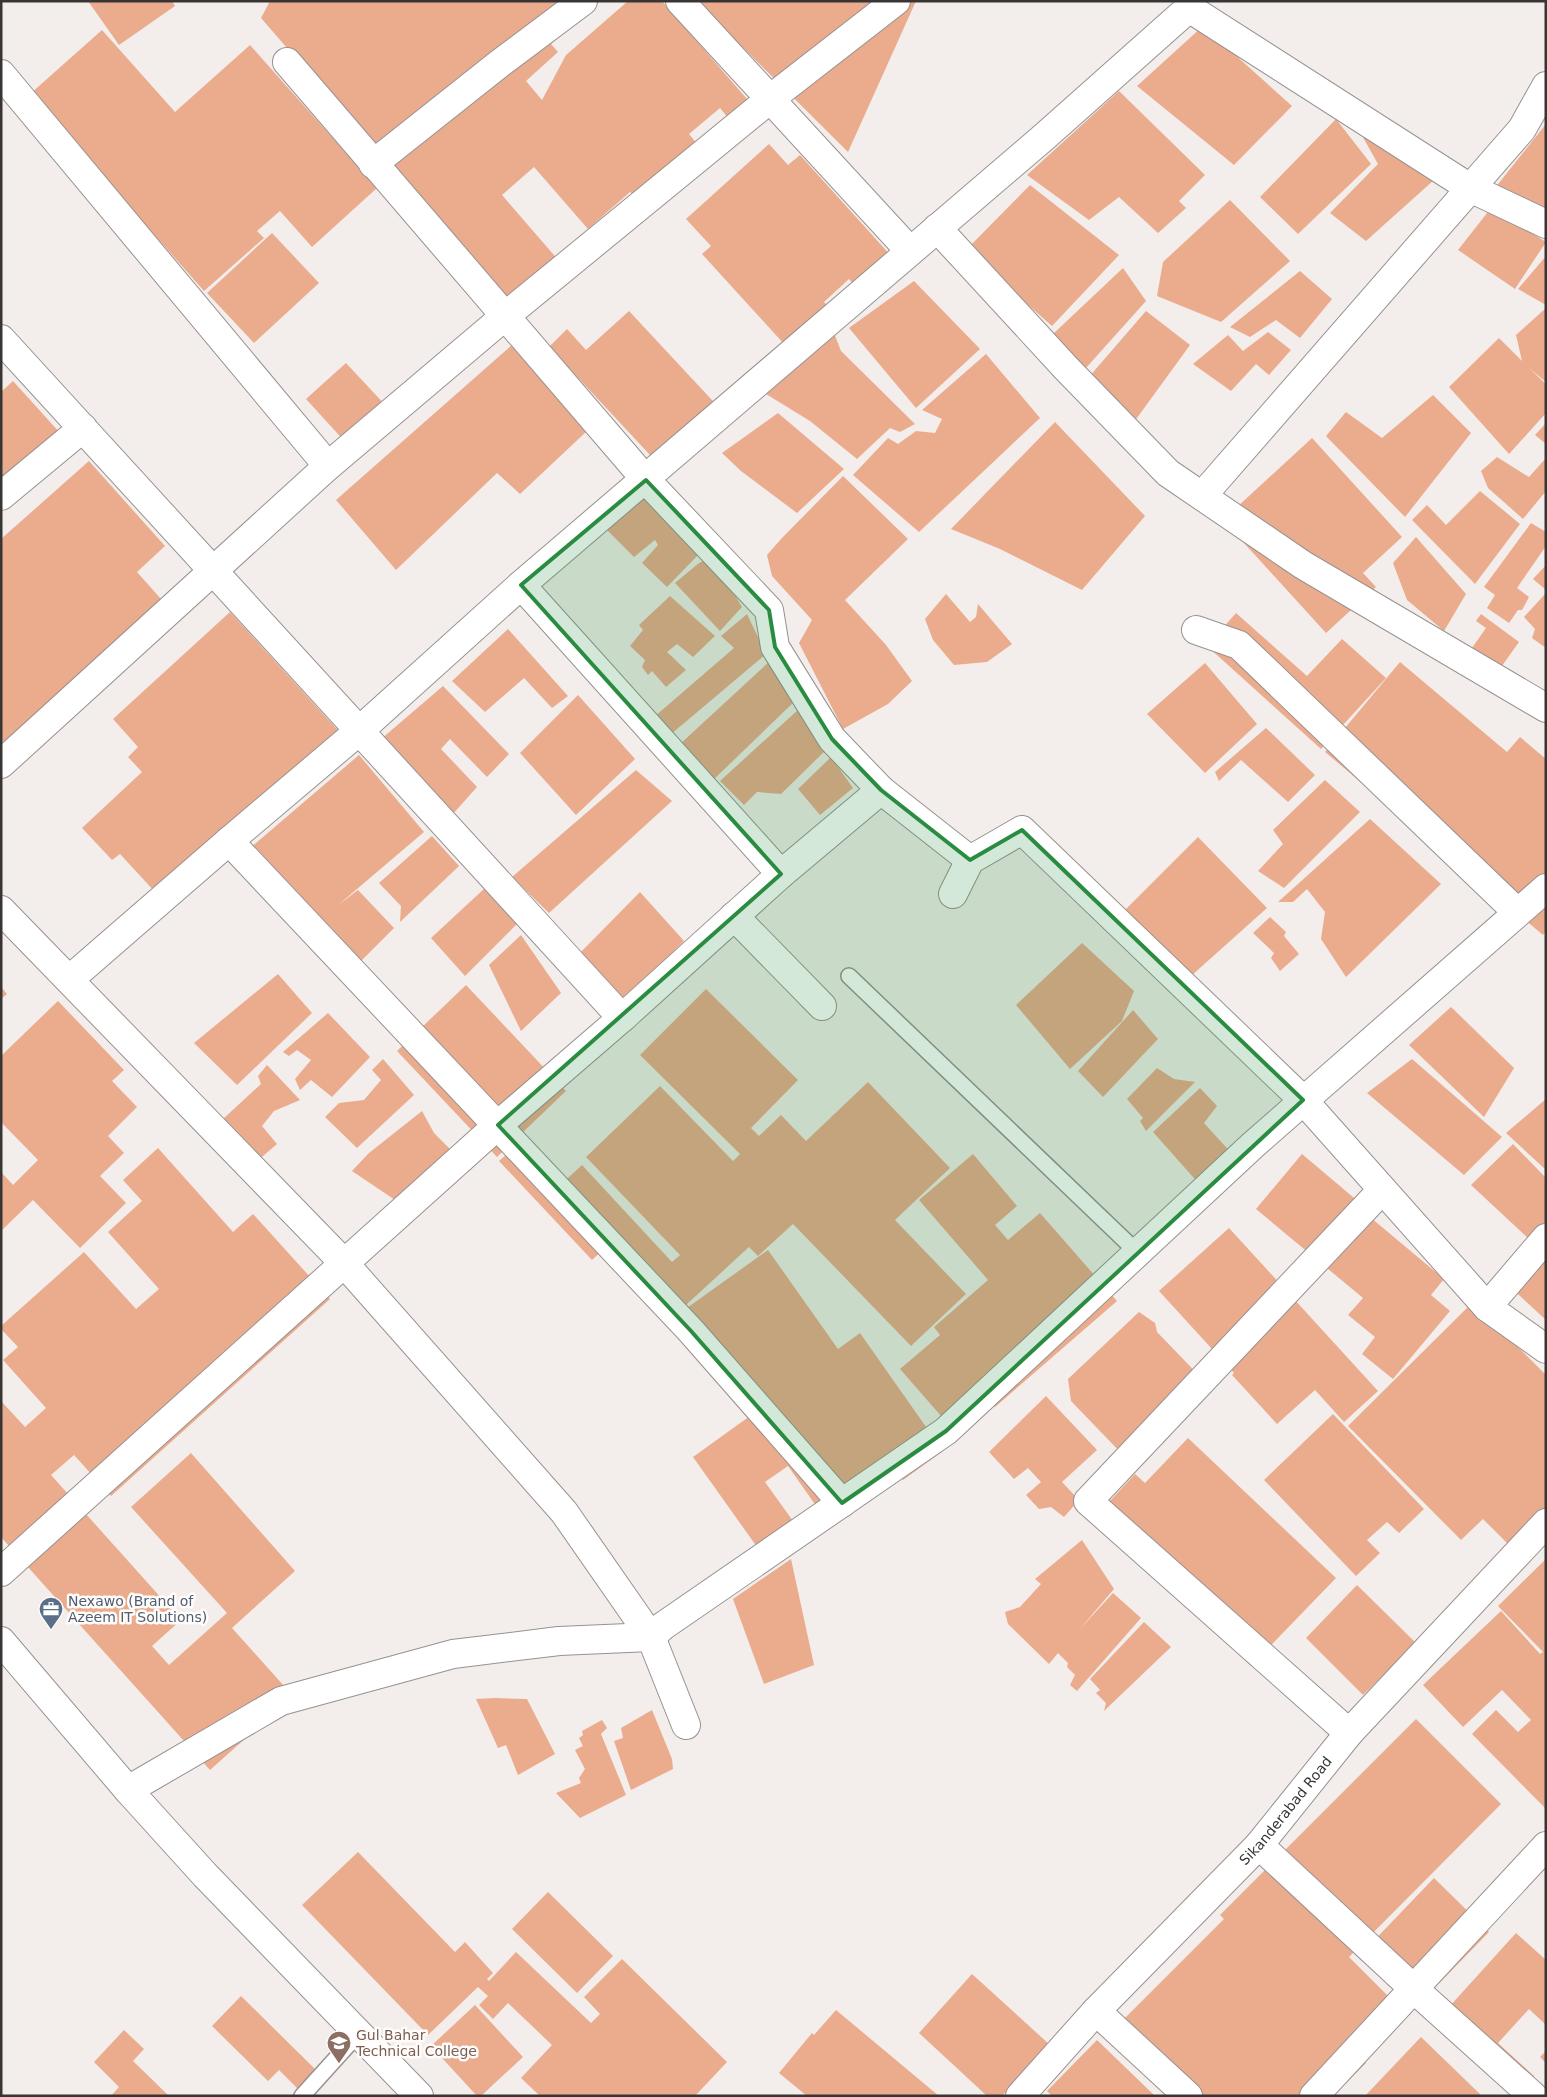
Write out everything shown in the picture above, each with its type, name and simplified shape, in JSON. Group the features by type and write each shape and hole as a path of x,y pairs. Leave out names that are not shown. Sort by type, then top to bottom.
{"street":[{"path":"374,164 499,64 583,1"},
{"path":"680,1 910,251"},
{"path":"1,764 328,466 504,317 770,99 896,1"},
{"path":"70,980 229,840 359,731 521,585 646,480 1044,137 1189,8 1470,188 1546,224"},
{"path":"287,62 504,317 646,480 770,610 775,647 832,739 881,790 970,860"},
{"path":"1,74 328,466"},
{"path":"1202,496 1522,129 1546,86"},
{"path":"937,228 1066,368 1168,474 1303,565 1546,708"},
{"path":"1,339 622,1018"},
{"path":"1,496 82,428"},
{"path":"521,585 781,874"},
{"path":"128,1790 281,1701 454,1654 559,1641 651,1637 663,1626 946,1431 1303,1100 1535,905 1239,645 1196,630"},
{"path":"1,1572 498,1125 622,1018 781,874 881,790"},
{"path":"953,894 970,860 1022,830 1303,1100 1487,1308 1546,1349"},
{"path":"229,840 690,1331 842,1503"},
{"path":"1,910 344,1263 564,1512 651,1637 686,1725"},
{"path":"734,916 822,1006"},
{"path":"1349,1733 1088,1501 1382,1190"},
{"path":"1487,1308 1546,1238"},
{"name":"Sikanderabad Road","path":"1020,2096 1096,2011 1259,1845 1349,1733 1546,1522"},
{"path":"1,1641 128,1790 205,1875 419,2096"},
{"path":"1259,1845 1533,2096"},
{"path":"1314,2096 1546,1846"},
{"path":"1096,2011 1188,2096"}],"lane":[{"path":"849,976 1137,1252"},
{"path":"302,2096 359,2033"}],"highlighted area":[{"path":"646,480 769,610 775,647 832,739 881,790 970,860 1022,830 1303,1100 946,1431 842,1503 691,1331 498,1125 781,874 521,585"}],"building":[{"path":"88,1 172,1 175,6 119,45"},
{"path":"270,1 600,1 551,44 558,52 526,81 542,100 566,55 628,1 662,1 753,106 733,124 720,108 689,134 707,156 646,201 630,192 588,229 534,167 502,195 566,269 516,312 261,18"},
{"path":"696,1 916,1 848,152"},
{"path":"1203,26 1292,106 1234,165 1137,86"},
{"path":"102,30 175,112 250,45 377,188 312,247 280,211 257,231 264,238 204,291 30,94"},
{"path":"1119,91 1205,175 1179,201 1186,208 1158,233 1119,197 1089,220 1027,175"},
{"path":"1336,119 1371,164 1298,234 1260,197"},
{"path":"1546,124 1546,224 1495,188"},
{"path":"1360,132 1434,180 1366,241 1330,213 1378,164"},
{"path":"769,144 788,165 800,155 902,268 868,300 849,279 824,302 828,306 785,345 702,254 711,246 686,219"},
{"path":"1030,185 1119,255 1052,326 966,250"},
{"path":"1230,200 1290,261 1221,322 1157,296 1163,262"},
{"path":"1491,208 1546,242 1515,289 1458,250"},
{"path":"272,233 319,283 254,343 207,293"},
{"path":"1546,256 1546,305 1518,289"},
{"path":"1123,268 1146,301 1085,369 1053,334"},
{"path":"1300,271 1332,299 1300,338 1276,320 1250,337 1230,327"},
{"path":"914,281 980,349 916,408 849,328"},
{"path":"1546,308 1546,382 1529,368 1546,384 1546,413 1509,454 1449,387 1499,338 1522,361 1516,335"},
{"path":"629,311 724,413 663,469 548,348 567,329 586,350"},
{"path":"1146,311 1190,345 1134,422 1088,378"},
{"path":"1268,332 1291,350 1269,375 1256,364 1231,391 1193,364 1228,335 1243,351"},
{"path":"834,333 841,351 915,424 900,432 890,428 857,459 810,421 766,394"},
{"path":"513,344 587,431 520,494 497,473 396,570 336,500"},
{"path":"986,354 1040,418 919,532 853,475 888,438 898,444 916,431 935,433 942,419 922,410"},
{"path":"346,363 388,408 348,445 306,399"},
{"path":"13,381 70,444 1,481 1,392"},
{"path":"1433,395 1471,433 1405,517 1326,436 1346,412 1382,438"},
{"path":"778,413 844,469 797,513 741,471 722,453"},
{"path":"1055,422 1145,516 1082,590 1000,549 951,529"},
{"path":"1546,423 1546,444 1535,435"},
{"path":"1312,438 1402,537 1363,573 1376,587 1326,633 1223,520"},
{"path":"1497,457 1529,477 1546,458 1546,491 1523,519 1488,488 1481,471"},
{"path":"89,461 165,546 137,572 169,608 18,758 1,739 1,539"},
{"path":"843,476 908,539 845,600 886,645 912,681 888,704 843,729 799,643 812,620 772,576 767,555"},
{"path":"1480,491 1520,524 1475,584 1412,520 1427,505 1446,525"},
{"path":"646,492 698,555 667,587 642,563 658,545 655,540 634,557 606,529"},
{"path":"1531,523 1546,532 1546,546 1517,588 1529,597 1522,610 1518,610 1509,623 1487,608 1495,595 1484,587"},
{"path":"1416,537 1466,594 1444,631 1407,600 1393,563"},
{"path":"712,557 742,607 720,631 675,583 699,563"},
{"path":"1546,565 1546,590 1533,579"},
{"path":"1546,593 1546,648 1532,638 1535,629 1524,617"},
{"path":"946,594 970,622 976,617 978,604 1012,644 987,662 954,665 933,640 925,619"},
{"path":"670,596 715,636 693,657 677,644 667,652 686,670 666,687 652,671 648,675 642,667 645,660 630,646 643,630 639,625"},
{"path":"230,612 355,749 168,906 120,854 112,860 82,828 142,772 128,757 138,747 113,719"},
{"path":"1236,613 1307,676 1342,639 1386,678 1321,749 1207,646"},
{"path":"747,614 766,654 670,735 654,717 734,648 721,636"},
{"path":"1481,614 1519,642 1499,670 1472,648 1486,628 1476,621"},
{"path":"508,629 568,696 552,708 524,678 485,712 452,681"},
{"path":"771,660 794,702 710,783 679,745"},
{"path":"1400,662 1507,752 1520,737 1546,759 1546,931 1543,935 1325,752"},
{"path":"1205,663 1257,724 1205,773 1147,714"},
{"path":"443,686 509,754 487,777 450,739 441,749 477,787 452,815 380,740"},
{"path":"578,695 635,759 576,815 520,753"},
{"path":"800,708 825,751 781,794 757,792 744,805 720,781"},
{"path":"1266,728 1315,775 1288,802 1241,760 1219,781 1215,772"},
{"path":"359,755 424,832 337,906 358,890 394,928 359,963 249,849"},
{"path":"831,757 853,788 820,815 798,789"},
{"path":"636,770 672,801 549,913 512,877"},
{"path":"1325,780 1360,812 1284,888 1258,871 1283,844 1273,830"},
{"path":"1370,819 1441,884 1346,977 1321,939 1325,912 1307,889 1293,902 1278,902"},
{"path":"432,836 459,866 400,922 401,906 379,883"},
{"path":"1198,837 1267,908 1191,976 1122,913"},
{"path":"485,888 517,924 465,976 431,938"},
{"path":"640,892 684,941 625,1001 579,954"},
{"path":"1270,917 1286,932 1284,936 1299,954 1280,971 1271,958 1274,953 1253,933"},
{"path":"521,935 561,993 521,1031 489,965"},
{"path":"1082,943 1134,991 1122,1021 1070,1069 1016,1005"},
{"path":"278,974 312,1013 237,1085 194,1043"},
{"path":"466,985 566,1091 497,1157 397,1051"},
{"path":"1,987 7,994 1,999"},
{"path":"706,989 798,1080 751,1128 759,1136 781,1115 806,1141 868,1082 950,1168 895,1220 966,1294 911,1346 793,1224 758,1256 749,1247 673,1317 607,1246 592,1260 499,1161 518,1144 558,1187 582,1165 672,1262 680,1255 586,1157 660,1086 733,1161 740,1154 640,1055"},
{"path":"58,1001 124,1070 112,1081 137,1107 108,1136 124,1153 100,1176 126,1203 80,1248 33,1200 1,1231 1,1172 13,1185 38,1160 1,1122 1,1056"},
{"path":"1451,1007 1514,1068 1484,1117 1409,1045"},
{"path":"1133,1010 1158,1039 1103,1097 1078,1071"},
{"path":"328,1013 370,1057 332,1097 311,1080 300,1090 295,1079 311,1060 297,1050 289,1056 283,1052"},
{"path":"383,1059 414,1095 357,1148 325,1117 339,1103 364,1100 381,1080 372,1070"},
{"path":"1412,1059 1502,1137 1464,1175 1367,1093"},
{"path":"267,1065 300,1100 274,1111 262,1126 277,1144 256,1162 223,1119 261,1084 258,1076"},
{"path":"1157,1068 1174,1079 1195,1082 1146,1131 1140,1121 1143,1118 1127,1099"},
{"path":"1200,1088 1217,1106 1204,1123 1234,1156 1201,1186 1153,1132"},
{"path":"1546,1099 1546,1170 1506,1133"},
{"path":"422,1111 434,1133 452,1151 401,1204 352,1171 369,1153"},
{"path":"1513,1144 1546,1178 1546,1221 1529,1239 1471,1185"},
{"path":"158,1148 233,1232 253,1214 330,1299 111,1496 74,1455 51,1475 181,1620 152,1646 169,1665 227,1613 131,1507 191,1453 295,1571 232,1628 293,1696 210,1770 1,1537 1,1401 25,1427 46,1408 3,1360 18,1347 1,1329 1,1326 84,1252 136,1309 159,1289 108,1232 142,1201 123,1180"},
{"path":"973,1154 1017,1206 995,1225 1008,1240 1040,1213 1117,1301 995,1407 991,1402 955,1432 900,1369 940,1335 934,1327 988,1280 919,1200"},
{"path":"1302,1154 1360,1203 1358,1207 1444,1279 1431,1295 1450,1311 1393,1379 1362,1354 1375,1337 1348,1315 1363,1298 1256,1209"},
{"path":"1229,1228 1378,1391 1344,1422 1315,1390 1277,1424 1232,1375 1234,1373 1159,1291"},
{"path":"1546,1246 1546,1320 1508,1285"},
{"path":"768,1250 838,1349 860,1333 943,1451 903,1480 896,1470 826,1520 788,1466 765,1482 803,1535 767,1561 693,1457 750,1416 677,1315"},
{"path":"1473,1302 1546,1375 1546,1508 1508,1544 1483,1519 1461,1540 1348,1426"},
{"path":"1139,1312 1155,1323 1157,1332 1212,1389 1205,1398 1174,1424 1125,1457 1071,1401 1068,1379"},
{"path":"1046,1396 1097,1450 1062,1482 1079,1500 1064,1517 1051,1507 1039,1509 1026,1495 1041,1482 1028,1468 1014,1479 989,1452"},
{"path":"1333,1414 1424,1509 1399,1533 1387,1522 1367,1540 1380,1553 1356,1576 1264,1480"},
{"path":"1188,1438 1336,1578 1251,1666 1094,1518 1135,1474 1145,1483"},
{"path":"1082,1540 1114,1589 1079,1630 1113,1593 1141,1618 1077,1691 1070,1685 1075,1675 1067,1667 1068,1663 1058,1653 1049,1664 1008,1624 1005,1612 1020,1607 1041,1584 1035,1579"},
{"path":"791,1559 814,1665 764,1684 733,1599"},
{"path":"1546,1559 1546,1809 1472,1734 1496,1710 1518,1732 1531,1720 1502,1690 1463,1727 1423,1685 1501,1611 1540,1654 1543,1652 1498,1606"},
{"path":"1357,1585 1416,1643 1363,1695 1306,1638"},
{"path":"1144,1622 1171,1647 1104,1711 1106,1703 1096,1693 1100,1690 1090,1679"},
{"path":"476,1699 527,1699 555,1754 518,1775 506,1745 498,1748"},
{"path":"652,1710 672,1759 673,1769 631,1790 614,1741 623,1738 621,1728"},
{"path":"1416,1719 1501,1804 1349,1957 1392,2000 1347,2044 1366,2063 1333,2096 1183,2096 1115,2028 1224,1919 1220,1915"},
{"path":"602,1720 607,1728 601,1734 626,1795 580,1818 556,1793 581,1783 579,1778 585,1769 575,1750 583,1746 579,1738 583,1735 582,1731"},
{"path":"358,1852 455,1952 465,1942 493,1973 487,1979 489,1981 516,1952 591,2023 600,2014 584,1997 622,1959 727,2062 695,2096 540,2096 521,2078 552,2045 508,2003 493,2019 479,2005 488,1996 478,1987 428,2035 302,1905"},
{"path":"1434,1878 1489,1932 1420,2003 1365,1950"},
{"path":"548,1892 613,1956 577,1993 512,1929"},
{"path":"1516,1933 1546,1960 1546,2025 1529,2009 1498,2043 1534,2076 1521,2091 1440,2017"},
{"path":"972,1974 1050,2045 1002,2096 987,2096 919,2033"},
{"path":"241,1996 316,2070 298,2089 279,2070 268,2081 212,2026"},
{"path":"475,2005 523,2057 481,2096 477,2096 431,2046"},
{"path":"836,2010 939,2096 807,2096 779,2073 812,2033 814,2035"},
{"path":"124,2030 144,2049 133,2061 169,2096 111,2096 119,2087 94,2062"},
{"path":"1421,2037 1482,2096 1365,2096"},
{"path":"1097,2040 1155,2096 1052,2096 1047,2091"},
{"path":"1546,2051 1546,2063 1540,2057"}],"place":[{"name":"Nexawo (Brand of Azeem IT Solutions)","path":"51,1630"},
{"name":"Gul Bahar Technical College","path":"339,2064"}]}
